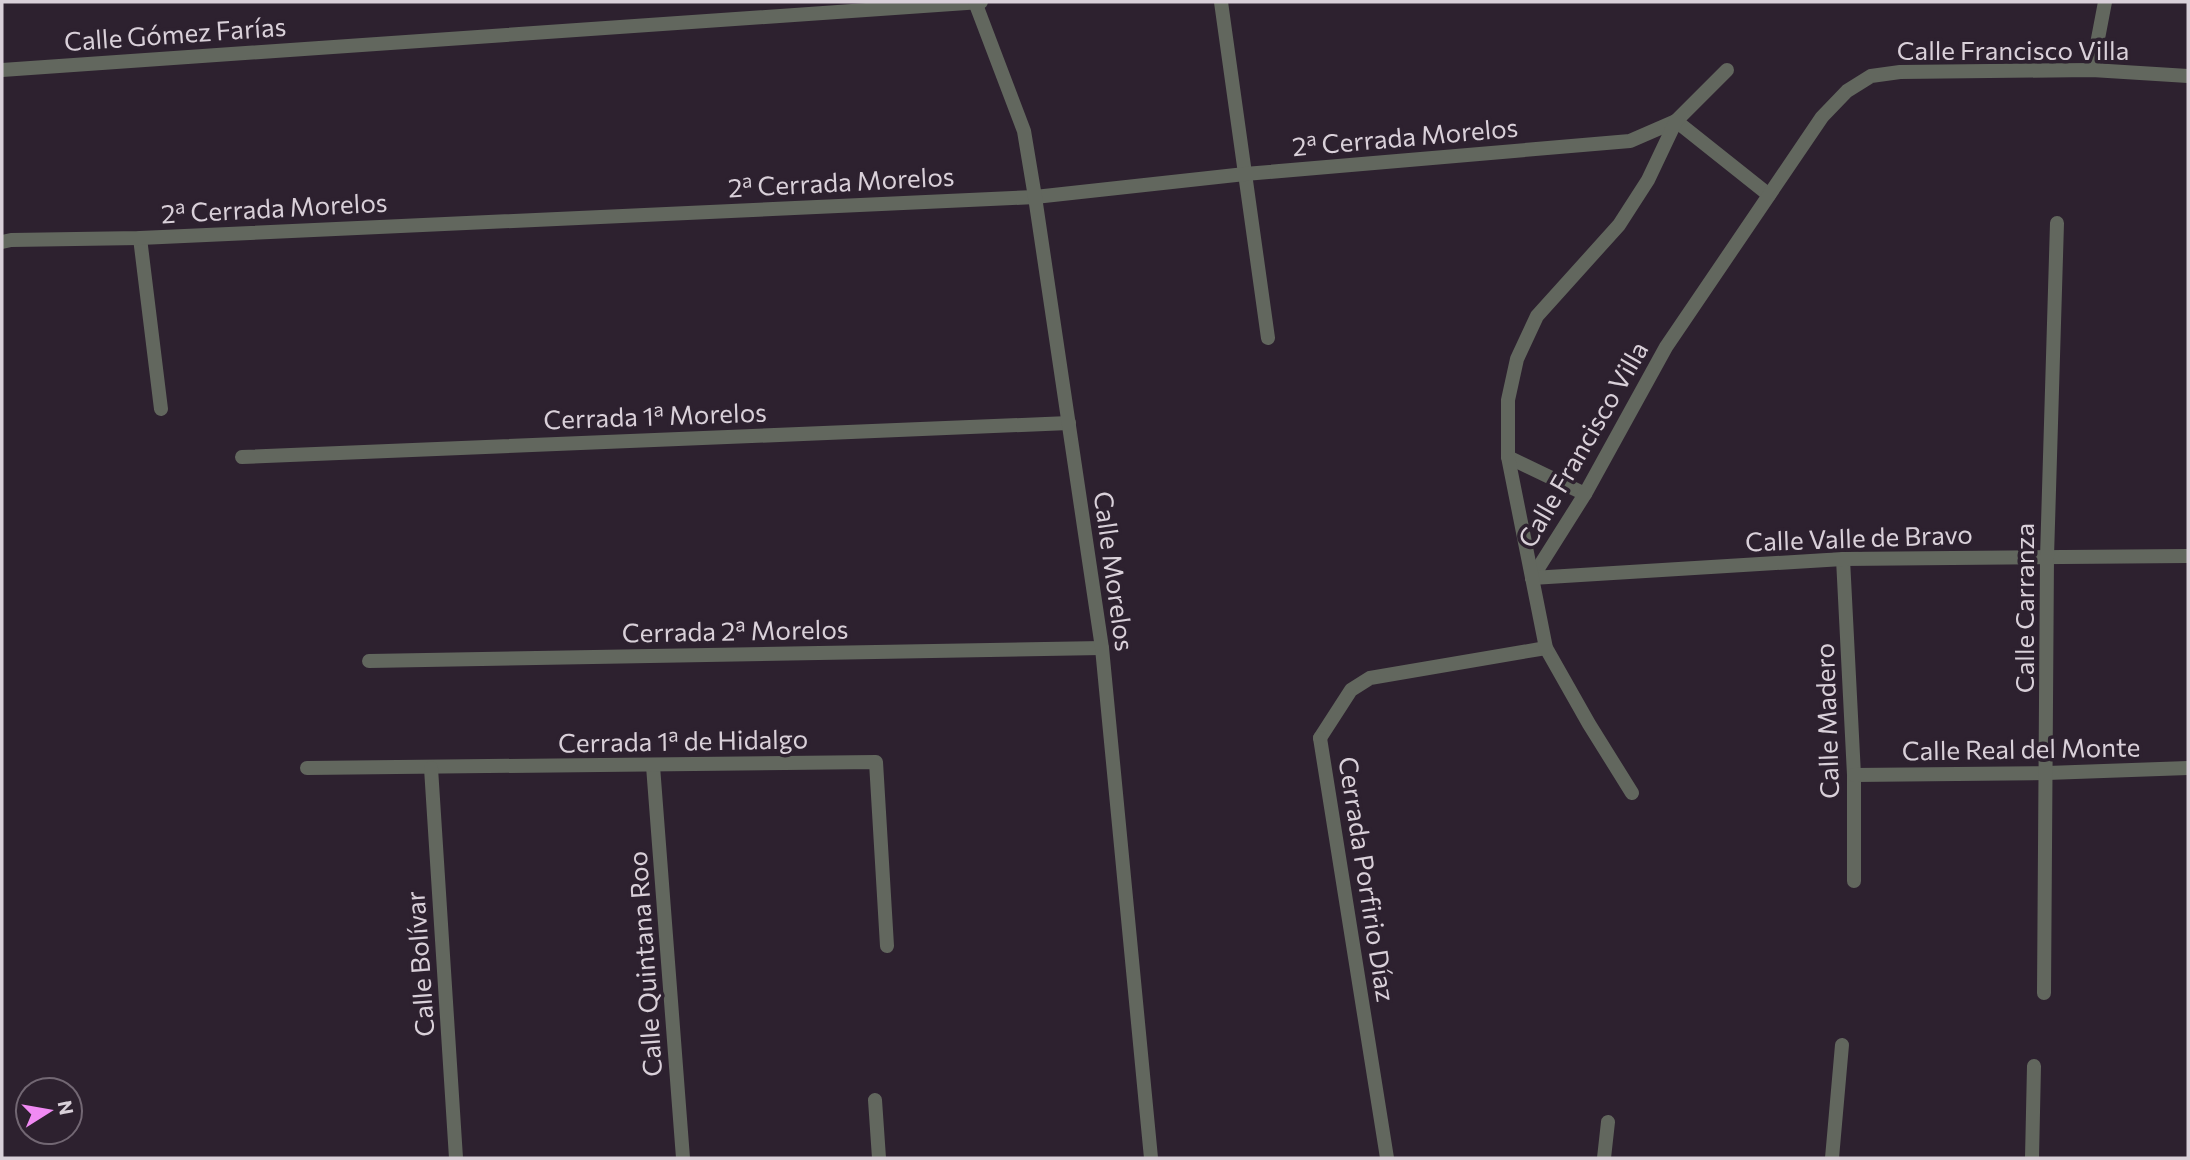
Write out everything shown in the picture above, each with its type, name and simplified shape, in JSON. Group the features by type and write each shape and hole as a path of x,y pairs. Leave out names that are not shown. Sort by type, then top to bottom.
{"street":[{"name":"Calle Morelos","path":"975,2 1024,131 1035,197 1102,648 1150,1158"},
{"name":"Calle Gómez Farías","path":"2,70 981,2"},
{"path":"1222,2 1268,338"},
{"path":"2092,70 2105,2"},
{"path":"1632,793 1546,648 1508,457 1508,400 1517,359 1537,316 1619,225 1648,180 1676,121 1727,70"},
{"name":"Calle Francisco Villa","path":"1532,578 1585,494 1666,347 1822,117 1847,91 1871,76 1900,72 2092,70 2188,76"},
{"path":"1676,121 1769,195"},
{"name":"2ª Cerrada Morelos","path":"2,242 1035,197 1245,174 1630,141 1676,121"},
{"name":"Calle Carranza","path":"2044,993 2047,557 2057,223"},
{"path":"140,238 161,409"},
{"name":"Cerrada 1ª Morelos","path":"242,457 1069,423"},
{"path":"1508,457 1585,494"},
{"name":"Calle Valle de Bravo","path":"1532,578 1843,559 2188,556"},
{"name":"Calle Madero","path":"1843,559 1854,775 1854,881"},
{"name":"Cerrada 2ª Morelos","path":"369,661 1102,648"},
{"name":"Cerrada Porfirio Díaz","path":"1387,1158 1320,738 1351,690 1370,678 1546,648"},
{"name":"Cerrada 1ª de Hidalgo","path":"307,768 876,762 887,946"},
{"name":"Calle Quintana Roo","path":"653,766 683,1158"},
{"name":"Calle Bolívar","path":"430,768 456,1158"},
{"name":"Calle Real del Monte","path":"1854,775 2188,768"},
{"path":"1832,1158 1842,1045"},
{"path":"2032,1158 2034,1066"},
{"path":"875,1100 879,1158"},
{"path":"1604,1158 1608,1122"}]}
